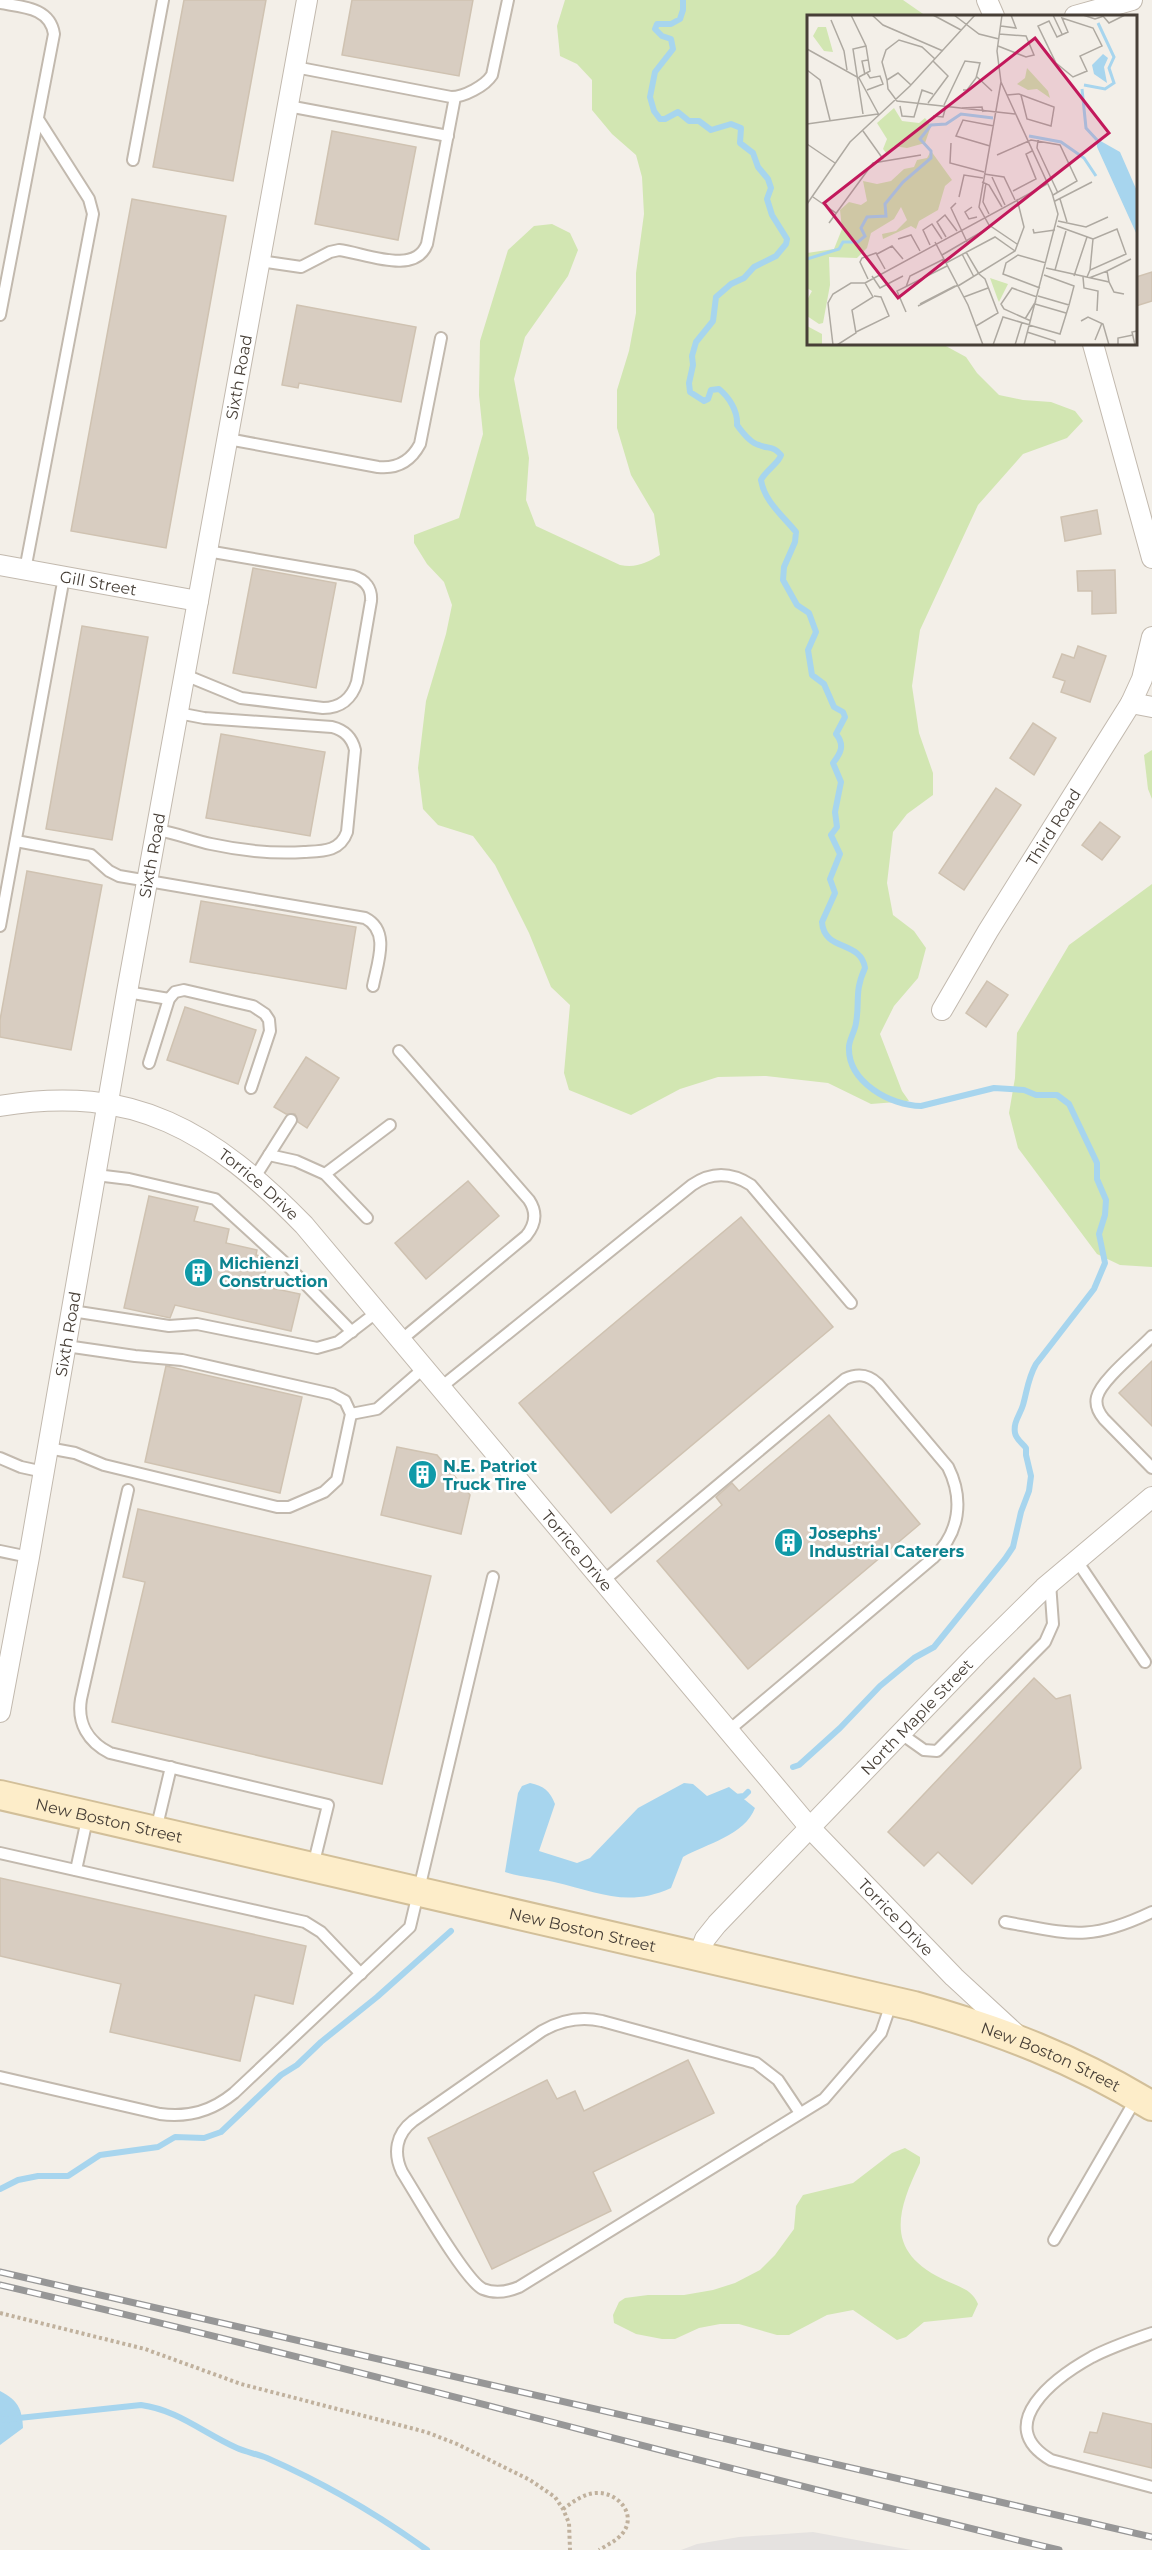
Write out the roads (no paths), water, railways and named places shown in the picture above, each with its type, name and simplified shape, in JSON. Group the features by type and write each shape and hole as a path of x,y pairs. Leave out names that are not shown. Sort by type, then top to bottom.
{"main road":[{"name":"New Boston Street","path":"0,1795 892,2001 962,2020 1022,2040 1069,2061 1145,2102"}],"street":[{"name":"Sixth Road","path":"0,1712 127,992 307,0"},
{"path":"987,0 994,15"},
{"path":"1079,15 1132,0"},
{"path":"1093,345 1152,558"},
{"name":"Gill Street","path":"0,565 198,602"},
{"name":"Third Road","path":"942,1010 1000,912 1131,703 1142,679 1152,637"},
{"path":"1131,703 1152,707"},
{"name":"Torrice Drive","path":"0,1106 51,1100 109,1103 154,1115 205,1140 255,1177 304,1224 811,1829 954,1977 1022,2040"},
{"name":"North Maple Street","path":"699,1955 710,1931 811,1829 900,1733 1050,1583 1152,1497"}],"lane":[{"path":"133,160 163,0"},
{"path":"295,67 455,97 485,83 492,75 508,0"},
{"path":"0,3 38,11 46,16 52,24 53,39 0,315"},
{"path":"260,261 301,267 336,250 401,261 417,258 427,244 455,97"},
{"path":"288,106 448,136"},
{"path":"25,570 93,214 89,199 38,119"},
{"path":"228,439 378,467 400,465 412,456 420,444 441,338"},
{"path":"185,675 248,700 323,708 340,705 350,697 356,687 371,602 367,585 353,576 207,550"},
{"path":"0,926 64,577"},
{"path":"157,830 209,844 268,854 329,850 340,844 347,832 355,755 352,740 345,732 332,727 204,718 178,713"},
{"path":"15,842 91,855 112,874 365,918 377,927 381,941 373,986"},
{"path":"149,1064 169,999 176,992 187,991 253,1006 265,1014 269,1020 270,1031 251,1088"},
{"path":"127,992 169,999"},
{"path":"399,1051 529,1200 535,1218 526,1236 401,1340"},
{"path":"255,1177 291,1120"},
{"path":"325,1174 390,1125"},
{"path":"269,1155 296,1161 325,1174 366,1218"},
{"path":"96,1175 129,1179 218,1201 285,1263 352,1332"},
{"path":"441,1388 692,1185 708,1177 735,1176 751,1185 851,1303"},
{"path":"72,1311 169,1326 197,1324 317,1348 333,1345 377,1312"},
{"path":"1152,1336 1101,1388 1097,1401 1101,1416 1152,1468"},
{"path":"48,1448 75,1453 104,1466 277,1507 289,1507 324,1492 334,1485 339,1474 351,1414 345,1401 332,1394 182,1360 66,1346"},
{"path":"351,1414 377,1409 424,1368"},
{"path":"602,1582 845,1379 854,1375 864,1376 878,1384 948,1467 957,1493 958,1511 954,1528 946,1544 933,1558 728,1731"},
{"path":"0,1458 21,1467 44,1472"},
{"path":"128,1490 81,1699 80,1717 90,1739 105,1751 328,1805 313,1866"},
{"path":"0,1551 29,1557"},
{"path":"1077,1561 1145,1662"},
{"path":"0,2077 160,2114 200,2113 224,2102 408,1929 492,1577"},
{"path":"900,1733 924,1750 937,1751 987,1701 1045,1642 1053,1624 1050,1583"},
{"path":"156,1830 171,1767"},
{"path":"76,1870 88,1815"},
{"path":"0,1852 305,1922 321,1932 361,1974"},
{"path":"1005,1922 1061,1933 1088,1934 1114,1929 1152,1912"},
{"path":"800,2113 778,2080 756,2063 602,2020 581,2018 561,2022 542,2031 413,2121 399,2138 397,2159 402,2172 472,2281 483,2289 505,2292 519,2287 800,2113 833,2091 884,2027 892,2001"},
{"path":"1054,2240 1145,2102"},
{"path":"1152,2333 1107,2349 1059,2377 1033,2406 1027,2420 1026,2431 1031,2444 1051,2460 1152,2487"}],"water":[{"path":"530,1783 546,1790 555,1804 539,1851 577,1863 590,1858 638,1808 684,1783 693,1784 707,1796 729,1787 755,1808 743,1825 734,1832 683,1857 671,1888 655,1894 626,1898 505,1872 518,1793 522,1786"},
{"path":"0,2391 18,2406 22,2415 23,2428 0,2445"}],"waterway":[{"path":"683,0 680,19 671,24 657,24 655,29 662,36 671,39 673,49 655,72 650,97 654,111 660,119 665,119 678,112 689,121 699,121 711,130 731,124 741,128 740,143 753,153 758,167 768,179 771,188 767,199 772,215 787,239 786,244 776,256 754,267 744,278 731,284 716,297 713,321 696,342 689,383 690,392 704,401 708,399 711,390 719,389 732,405 737,425 746,437 756,444 776,450 781,455 761,480 770,501 796,532 795,542 784,567 783,580 797,605 809,613 816,632 808,650 812,675 824,684 834,707 843,712 845,717 836,734 841,749 833,763 841,782 835,812 837,827 831,835 840,854 830,879 835,893 822,922 829,938 857,953 865,968 858,990 857,1015 849,1046 850,1059 855,1071 873,1090 885,1097 909,1105 921,1106 994,1088 1024,1090 1036,1095 1057,1095 1069,1104 1097,1163 1097,1179 1106,1200 1105,1215 1099,1234 1105,1263 1094,1289 1036,1364 1016,1422 1016,1435 1026,1448 1031,1476 1013,1547 934,1647 914,1658 880,1686 840,1728 799,1765 793,1767"},
{"path":"736,1797 744,1796 748,1792"},
{"path":"0,2189 18,2180 38,2176 68,2176 100,2155 158,2147 175,2137 204,2138 221,2132 281,2075 297,2065 451,1931"},
{"path":"0,2420 141,2405 154,2408 179,2417 237,2448 267,2458 309,2478 389,2524 427,2550"}],"railway":[{"path":"0,2272 1152,2537"},
{"path":"0,2285 265,2349 1059,2550"}],"place":[{"name":"Michienzi Construction","path":"198,1272"},
{"name":"N.E. Patriot Truck Tire","path":"422,1475"},
{"name":"Josephs' Industrial Caterers","path":"788,1542"}]}
